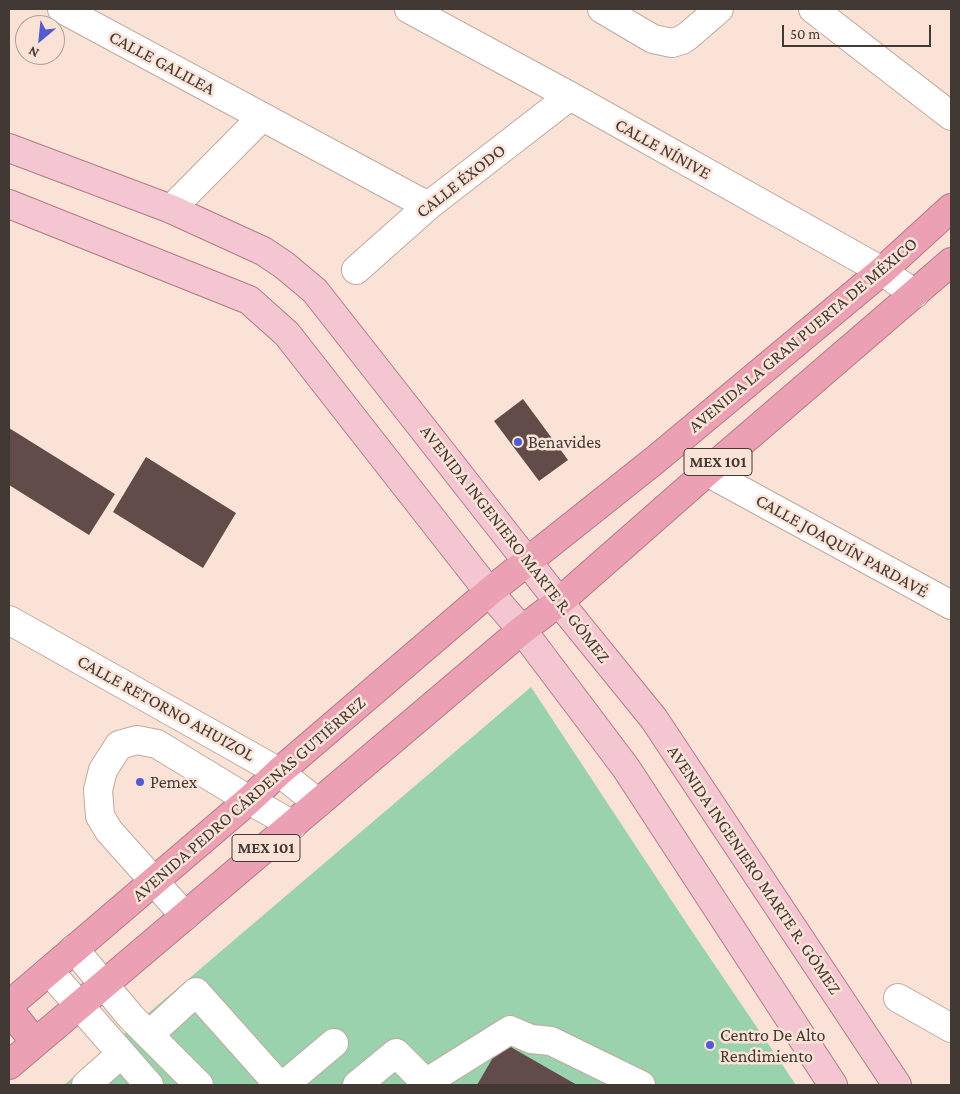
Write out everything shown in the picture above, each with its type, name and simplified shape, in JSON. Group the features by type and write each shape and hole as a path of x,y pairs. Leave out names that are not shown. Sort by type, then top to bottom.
{"highway":[{"name":"AVENIDA LA GRAN PUERTA DE MÉXICO","path":"489,592 655,460 882,271 951,208"},
{"name":"MEX 101","path":"9,1065 522,630 559,602 951,262"},
{"name":"AVENIDA PEDRO CÁRDENAS GUTIÉRREZ","path":"9,1005 489,592"},
{"path":"9,1010 35,1042"}],"main road":[{"name":"AVENIDA INGENIERO MARTE R. GÓMEZ","path":"9,148 171,209 263,252 284,264 315,291 559,602 654,718 897,1085"},
{"path":"9,204 249,300 287,334 489,592 522,630 626,768 833,1085"}],"street":[{"name":"CALLE GALILEA","path":"62,9 428,206"},
{"name":"CALLE NÍNIVE","path":"409,9 570,96 882,271 915,294"},
{"path":"602,9 652,38 672,42 682,40 719,9"},
{"path":"814,9 951,116"},
{"name":"CALLE ÉXODO","path":"356,270 428,206 570,96"},
{"path":"171,209 262,117"},
{"name":"CALLE JOAQUÍN PARDAVÉ","path":"707,472 951,605"},
{"name":"CALLE RETORNO AHUIZOL","path":"9,620 279,772 318,803"},
{"path":"185,916 109,831 100,816 98,790 103,770 119,745 137,740 157,744 293,825"},
{"path":"74,949 131,1017 199,1085"},
{"path":"49,971 149,1085 174,1060"},
{"path":"149,1035 196,992 279,1085"},
{"path":"898,998 951,1028"},
{"path":"357,1085 396,1053 424,1084 510,1030 530,1039 551,1041 641,1085"},
{"path":"284,1085 334,1043"},
{"path":"86,1085 121,1054"}],"green space":[{"path":"531,687 796,1085 64,1085"}],"building":[{"path":"523,399 568,460 539,481 494,421"},
{"path":"9,428 115,494 89,535 9,485"},
{"path":"146,457 236,513 203,568 113,512"},
{"path":"502,1042 577,1085 477,1085"}],"place":[{"name":"Benavides","path":"518,442"},
{"name":"Pemex","path":"140,782"},
{"name":"Centro De Alto Rendimiento","path":"710,1045"}]}
